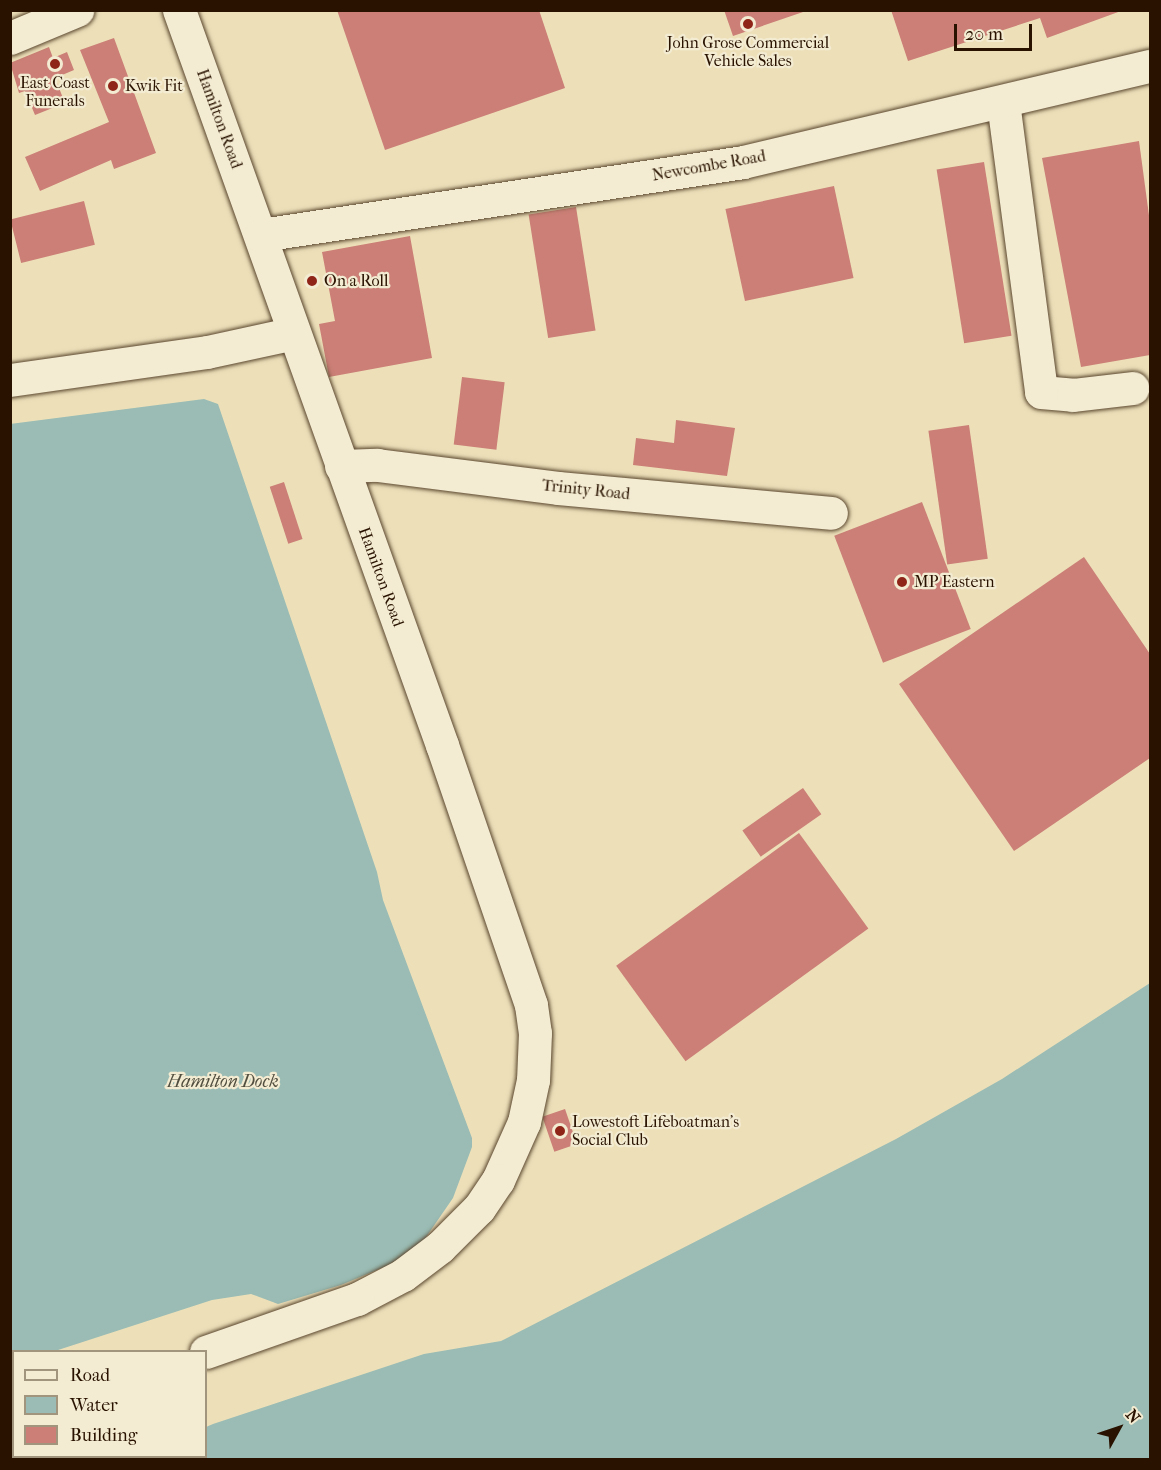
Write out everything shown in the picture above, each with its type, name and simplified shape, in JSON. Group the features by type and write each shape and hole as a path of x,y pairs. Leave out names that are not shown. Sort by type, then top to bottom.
{"street":[{"path":"10,38 77,10"},
{"name":"Hamilton Road","path":"180,10 531,1005 535,1033 532,1080 524,1122 498,1180 479,1208 440,1247 403,1275 357,1299 207,1352"},
{"name":"Newcombe Road","path":"261,235 743,162 1150,66"},
{"path":"1003,102 1041,392 1073,395 1133,388"},
{"path":"10,380 207,352 294,333"},
{"name":"Trinity Road","path":"341,466 377,465 558,488 831,513"}],"water":[{"name":"Hamilton Dock","path":"204,399 218,404 377,872 383,900 472,1138 472,1147 453,1198 422,1243 389,1265 341,1285 278,1304 251,1294 212,1300 58,1350 12,1350 11,1366 10,424"},
{"path":"1150,983 1150,1459 122,1459 207,1458 207,1427 213,1424 424,1354 501,1341 896,1139 1002,1079"}],"building":[{"path":"337,10 539,10 565,88 385,150"},
{"name":"John Grose Commercial Vehicle Sales","path":"724,10 806,10 806,11 733,36"},
{"path":"891,10 1121,11 1047,38 1040,18 908,61"},
{"name":"Kwik Fit","path":"114,38 156,153 114,169 111,160 40,191 25,157 109,122 80,50"},
{"path":"49,47 53,58 67,52 74,70 55,78 65,103 35,115 25,91 19,93 10,63"},
{"path":"1139,141 1150,223 1150,355 1081,367 1042,158"},
{"path":"984,162 1012,336 964,343 937,170"},
{"path":"834,186 854,278 745,301 725,209"},
{"path":"84,201 95,245 21,263 10,219"},
{"path":"576,207 596,330 548,338 529,215"},
{"path":"410,236 432,358 329,377 319,324 335,321 322,252"},
{"path":"462,377 505,382 496,450 454,444"},
{"path":"676,420 735,428 727,476 633,465 636,438 674,443"},
{"path":"969,425 988,559 947,564 928,431"},
{"path":"284,482 303,539 288,544 270,487"},
{"name":"MP Eastern","path":"922,502 971,629 883,663 834,536"},
{"path":"1084,557 1150,654 1150,758 1014,851 899,684"},
{"path":"803,788 821,814 761,857 742,830"},
{"path":"799,833 868,928 686,1061 616,966"},
{"name":"Lowestoft Lifeboatman's Social Club","path":"565,1109 577,1144 554,1152 542,1117"}],"place":[{"name":"John Grose Commercial Vehicle Sales","path":"748,24"},
{"name":"East Coast Funerals","path":"55,64"},
{"name":"Kwik Fit","path":"113,86"},
{"name":"On a Roll","path":"312,281"},
{"name":"MP Eastern","path":"902,582"},
{"name":"Lowestoft Lifeboatman's Social Club","path":"560,1131"}]}
